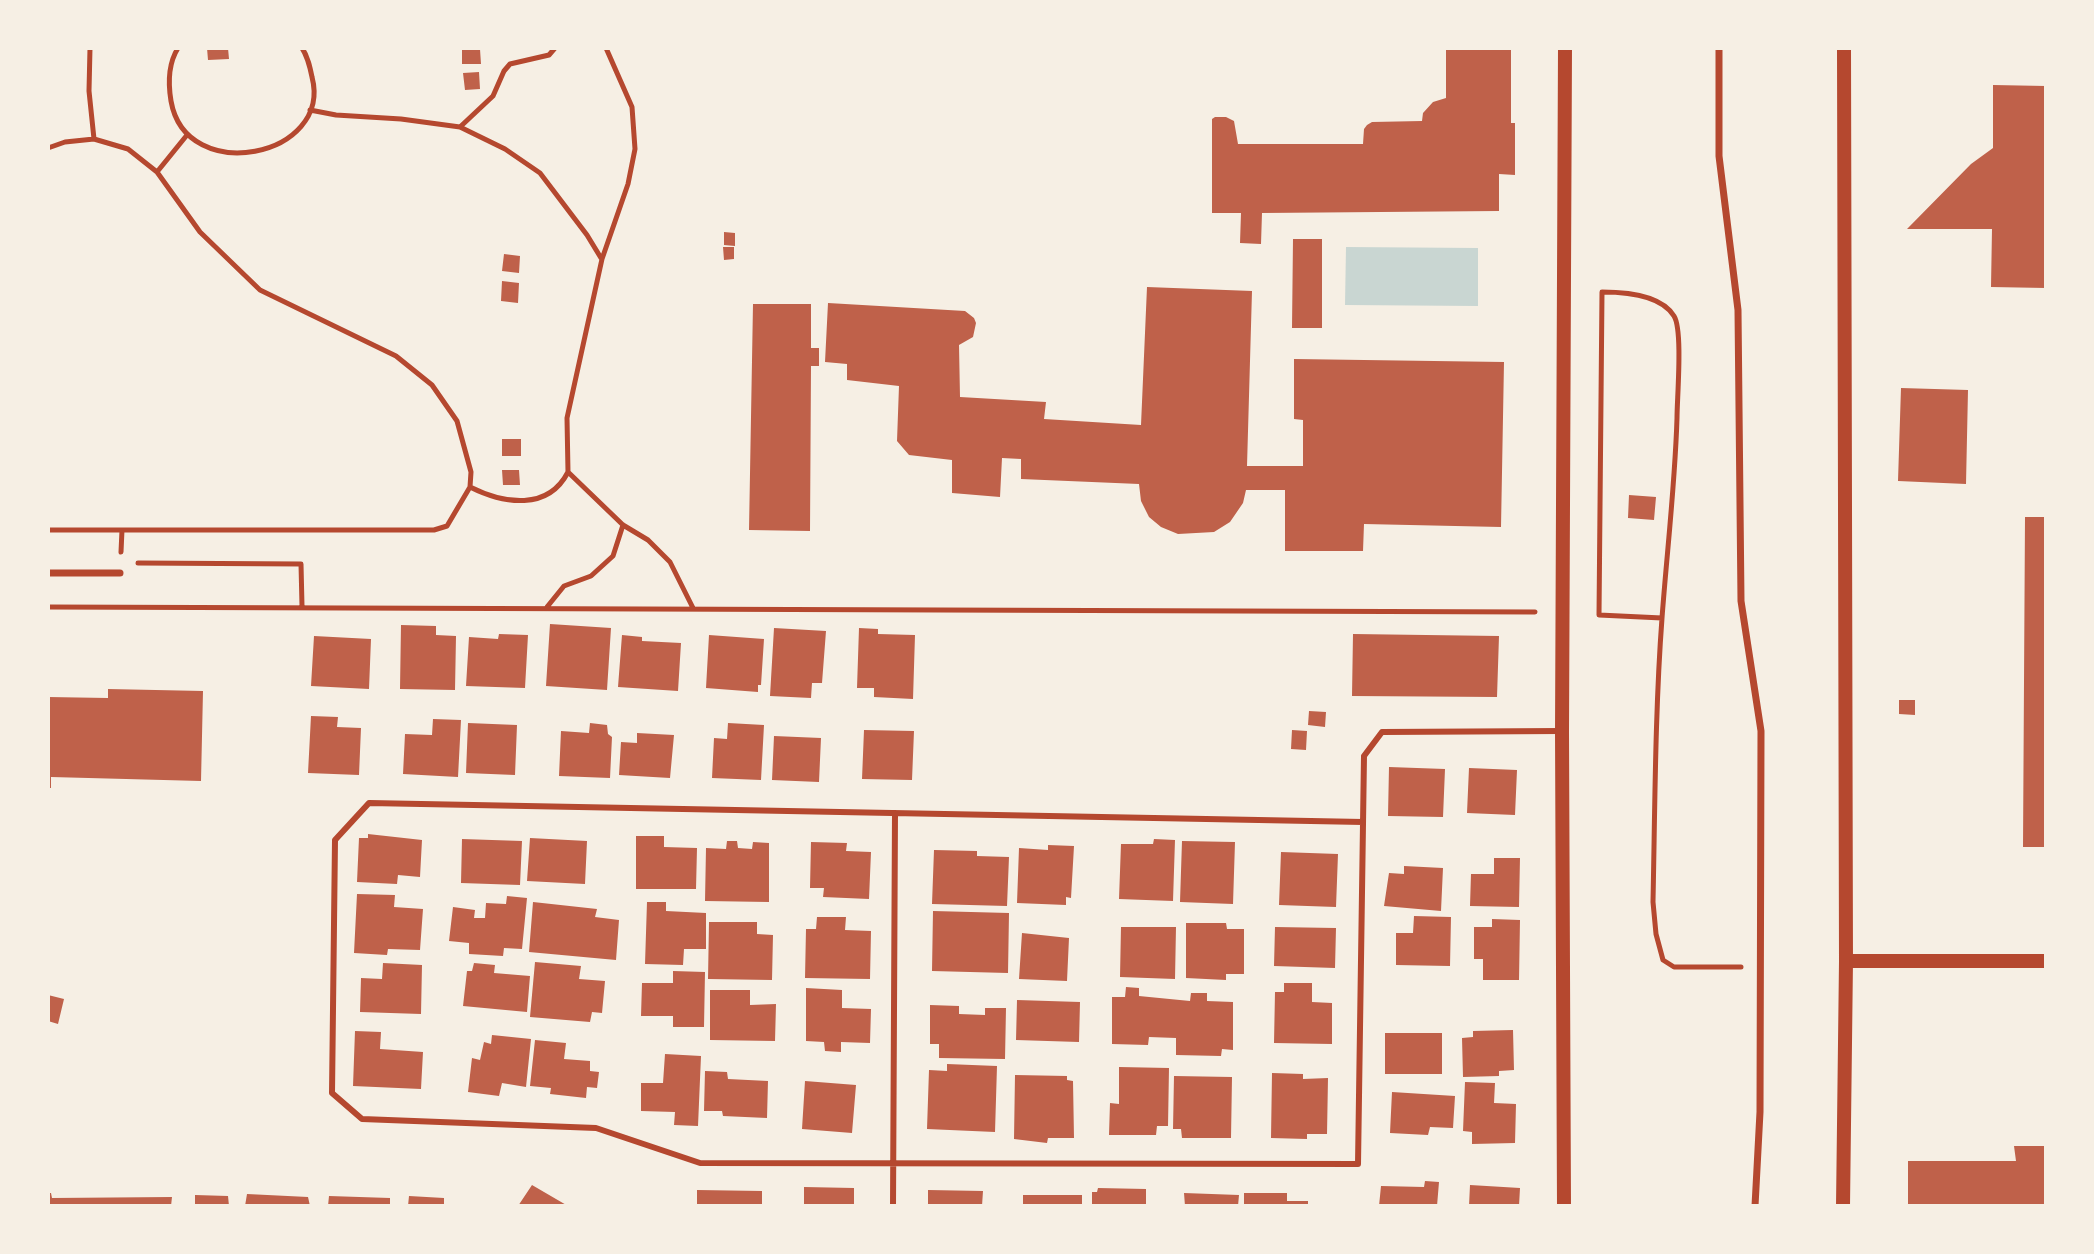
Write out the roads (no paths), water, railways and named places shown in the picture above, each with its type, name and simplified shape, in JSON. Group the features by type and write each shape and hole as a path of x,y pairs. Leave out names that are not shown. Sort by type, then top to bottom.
{"street":[{"path":"1564,1206 1562,731 1565,48"},
{"path":"1719,48 1719,156 1738,310 1741,601 1761,731 1760,1112 1755,1206"},
{"path":"1843,1206 1846,961 1844,48"},
{"path":"48,573 120,573"},
{"path":"1846,961 2046,961"}],"lane":[{"path":"1363,822 369,803 335,840 332,1093 362,1119 596,1128 700,1163 1358,1164 1364,756 1382,732 1562,731"},
{"path":"893,1206 895,813"}]}
